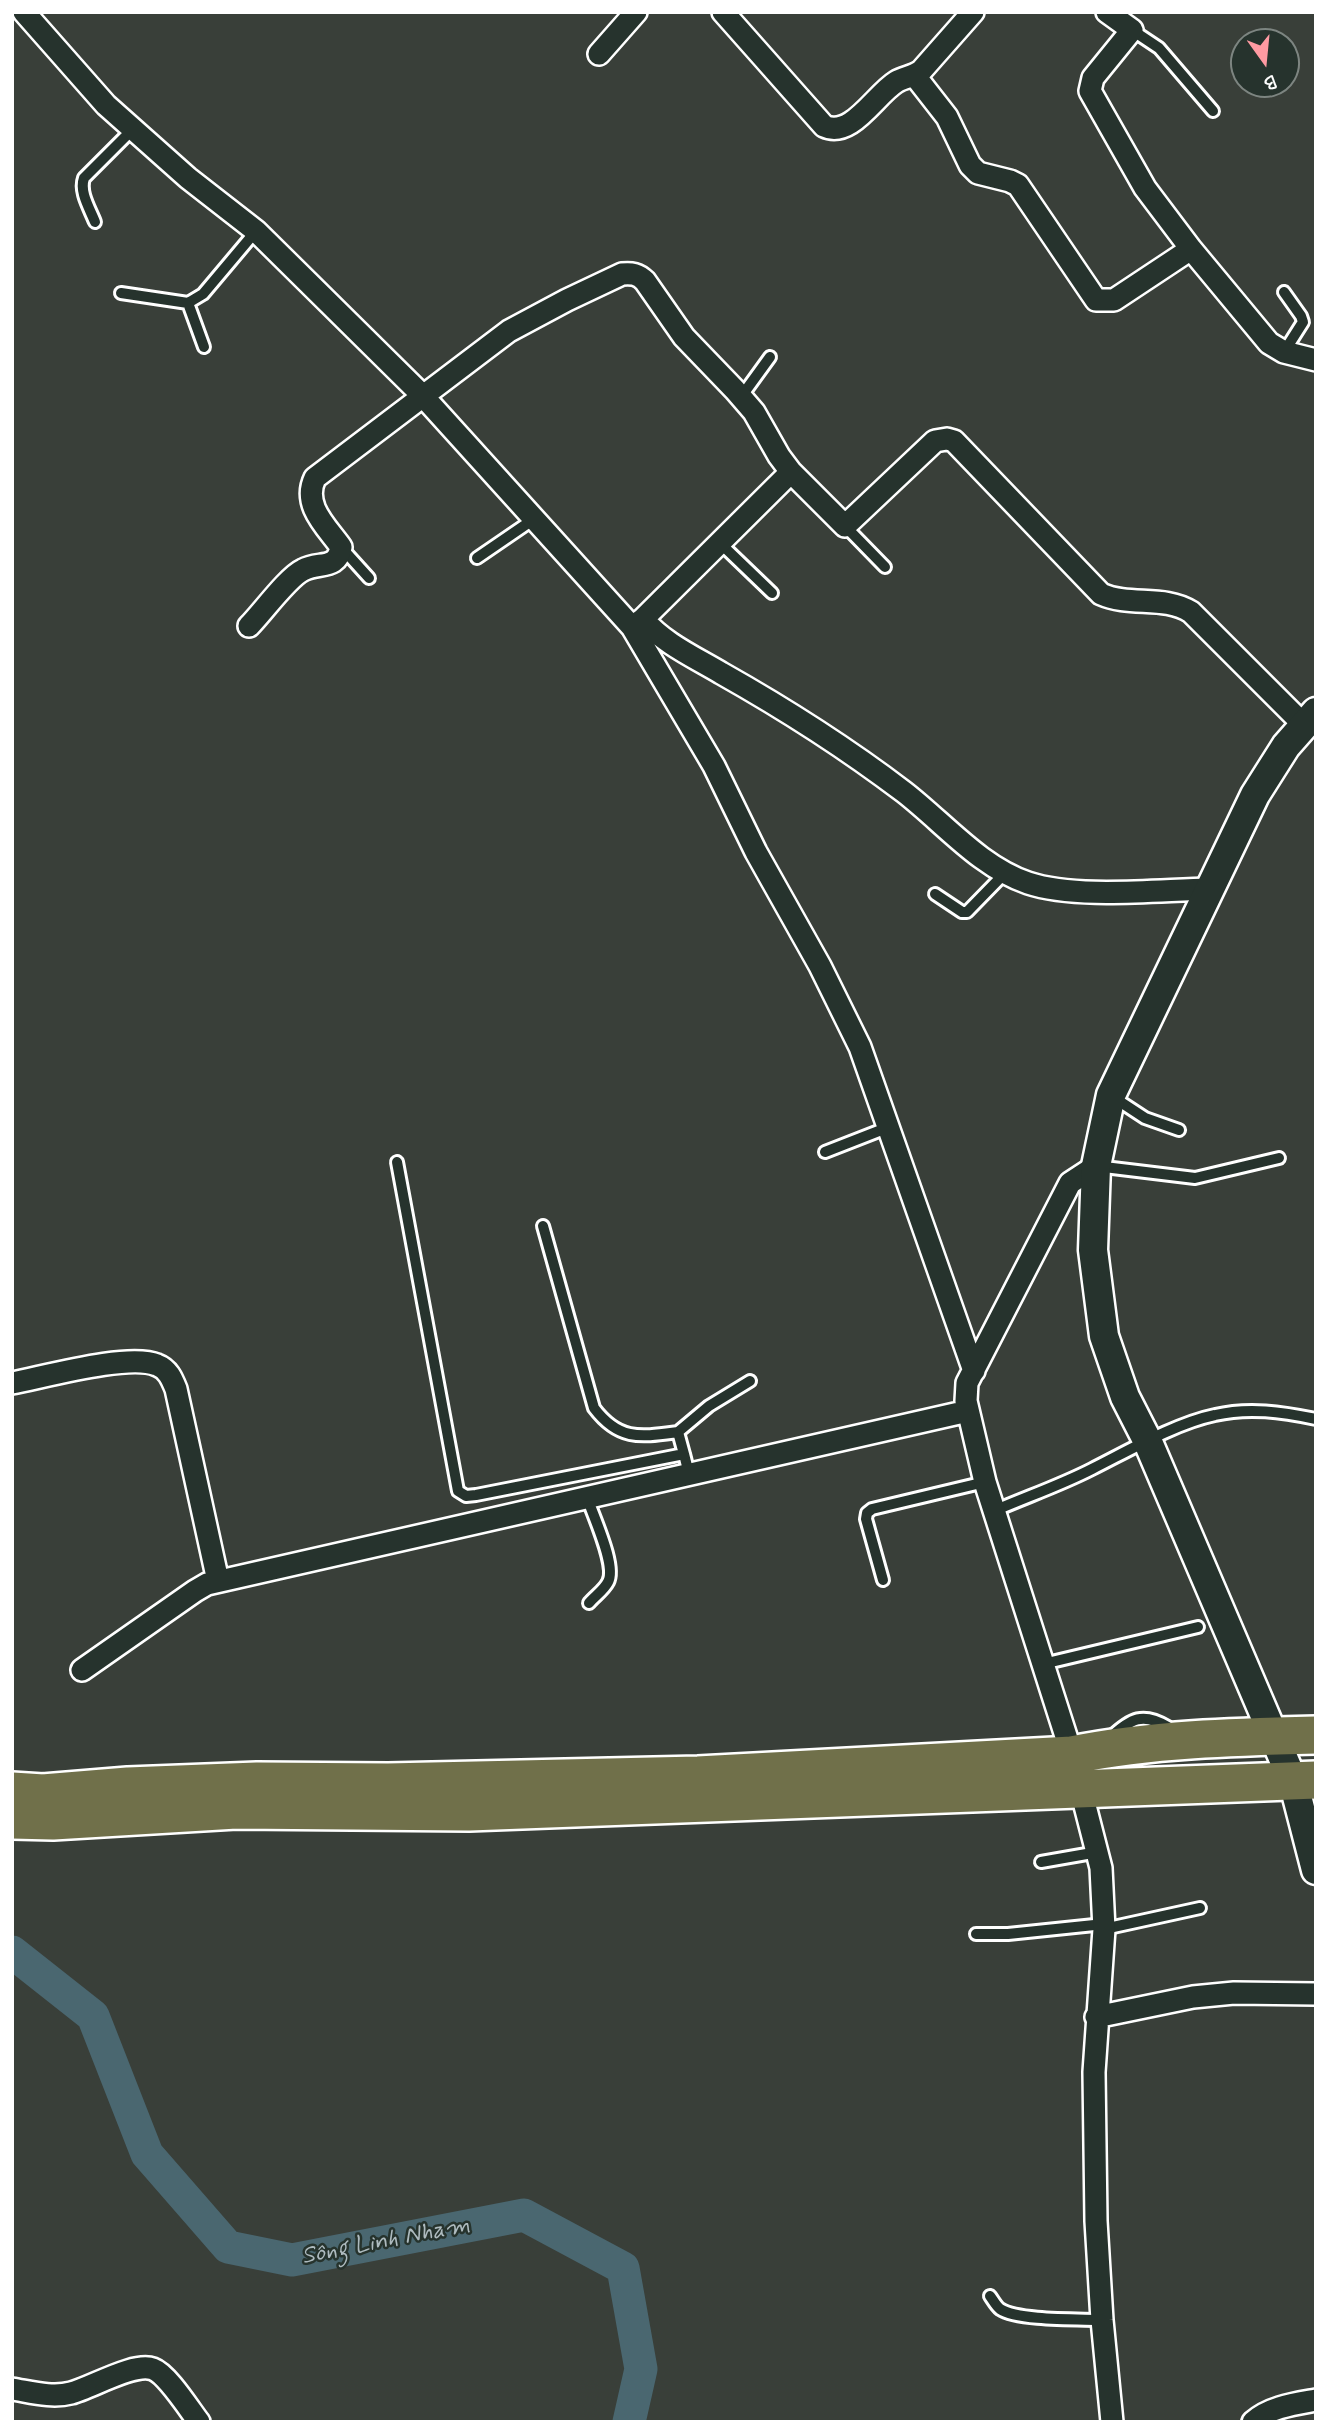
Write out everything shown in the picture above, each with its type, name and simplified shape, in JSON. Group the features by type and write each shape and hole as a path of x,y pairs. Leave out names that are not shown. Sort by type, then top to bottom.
{"highway":[{"path":"12,1820 53,1821 236,1810 469,1812 1077,1772 1117,1746 1316,1735"},
{"path":"12,1791 43,1793 128,1786 257,1781 388,1782 698,1775 1077,1772 1305,1781"}],"street":[{"path":"24,12 72,69 132,130 256,231 422,395 534,519 637,623 714,766 765,870 830,985 860,1047 974,1371"},
{"path":"599,54 636,12"},
{"path":"723,12 829,128 837,130 848,126 893,84 915,76 973,12"},
{"path":"1123,19 1093,78 1090,91 1145,188 1269,344 1284,352 1316,360"},
{"path":"915,76 947,117 970,165 978,173 1018,185 1096,300 1114,300 1191,249"},
{"path":"249,626 302,570 338,559 341,547 311,504 310,495 315,478 422,395 524,322 622,274 630,273 639,275 645,281 684,337 754,412 779,456 791,471 845,526 935,441 954,441 1101,594 1114,600 1166,602 1181,606 1310,718 1286,746 1255,795 1111,1095 1096,1166 1093,1250 1104,1336 1125,1397 1148,1442 1275,1736 1305,1781 1316,1870"},
{"path":"637,623 791,471"},
{"path":"637,623 787,711 837,744 902,791 989,863 1005,873 1028,883 1069,890 1209,889"},
{"path":"1096,1166 1070,1183 967,1383 966,1401 985,1482 1077,1772 1101,1868 1104,1927 1094,2072 1096,2221 1112,2422"},
{"path":"12,1383 140,1361 157,1365 167,1372 176,1390 218,1581"},
{"path":"82,1670 195,1591 218,1581 587,1497 687,1464 968,1411"},
{"path":"1096,2017 1193,1997 1234,1993 1316,1994"},
{"path":"12,2389 51,2395 70,2393 140,2368 153,2369 163,2375 198,2422"},
{"path":"1253,2422 1261,2415 1274,2410 1316,2400"}],"lane":[{"path":"1123,19 1159,48 1213,111"},
{"path":"95,222 81,185 84,178 132,130"},
{"path":"121,293 188,303 203,294 256,231"},
{"path":"1283,292 1303,322 1284,352"},
{"path":"188,303 204,347"},
{"path":"741,397 771,357"},
{"path":"477,558 534,519"},
{"path":"845,526 885,567"},
{"path":"720,543 772,593"},
{"path":"341,547 369,578"},
{"path":"934,894 962,912 967,912 1005,873"},
{"path":"1111,1095 1145,1118 1179,1130"},
{"path":"825,1152 889,1127"},
{"path":"1096,1166 1195,1178 1279,1158"},
{"path":"397,1162 458,1491 466,1496 476,1495 687,1464 678,1432"},
{"path":"543,1226 594,1408 605,1422 627,1434 641,1437 678,1432 709,1406 750,1381"},
{"path":"994,1511 1090,1471 1186,1424 1213,1415 1238,1411 1272,1411 1316,1419"},
{"path":"883,1580 866,1519 867,1513 872,1509 985,1482"},
{"path":"587,1497 610,1561 611,1574 608,1584 589,1603"},
{"path":"1043,1664 1198,1627"},
{"path":"1077,1772 1100,1745 1125,1724 1142,1718 1153,1718 1168,1727"},
{"path":"1041,1862 1098,1852"},
{"path":"976,1934 1104,1927 1200,1908"},
{"path":"989,2296 999,2308 1009,2313 1102,2320"}],"waterway":[{"name":"Sông Linh Nham","path":"12,1952 93,2016 147,2154 228,2247 292,2260 524,2215 623,2268 641,2369 629,2422"}]}
